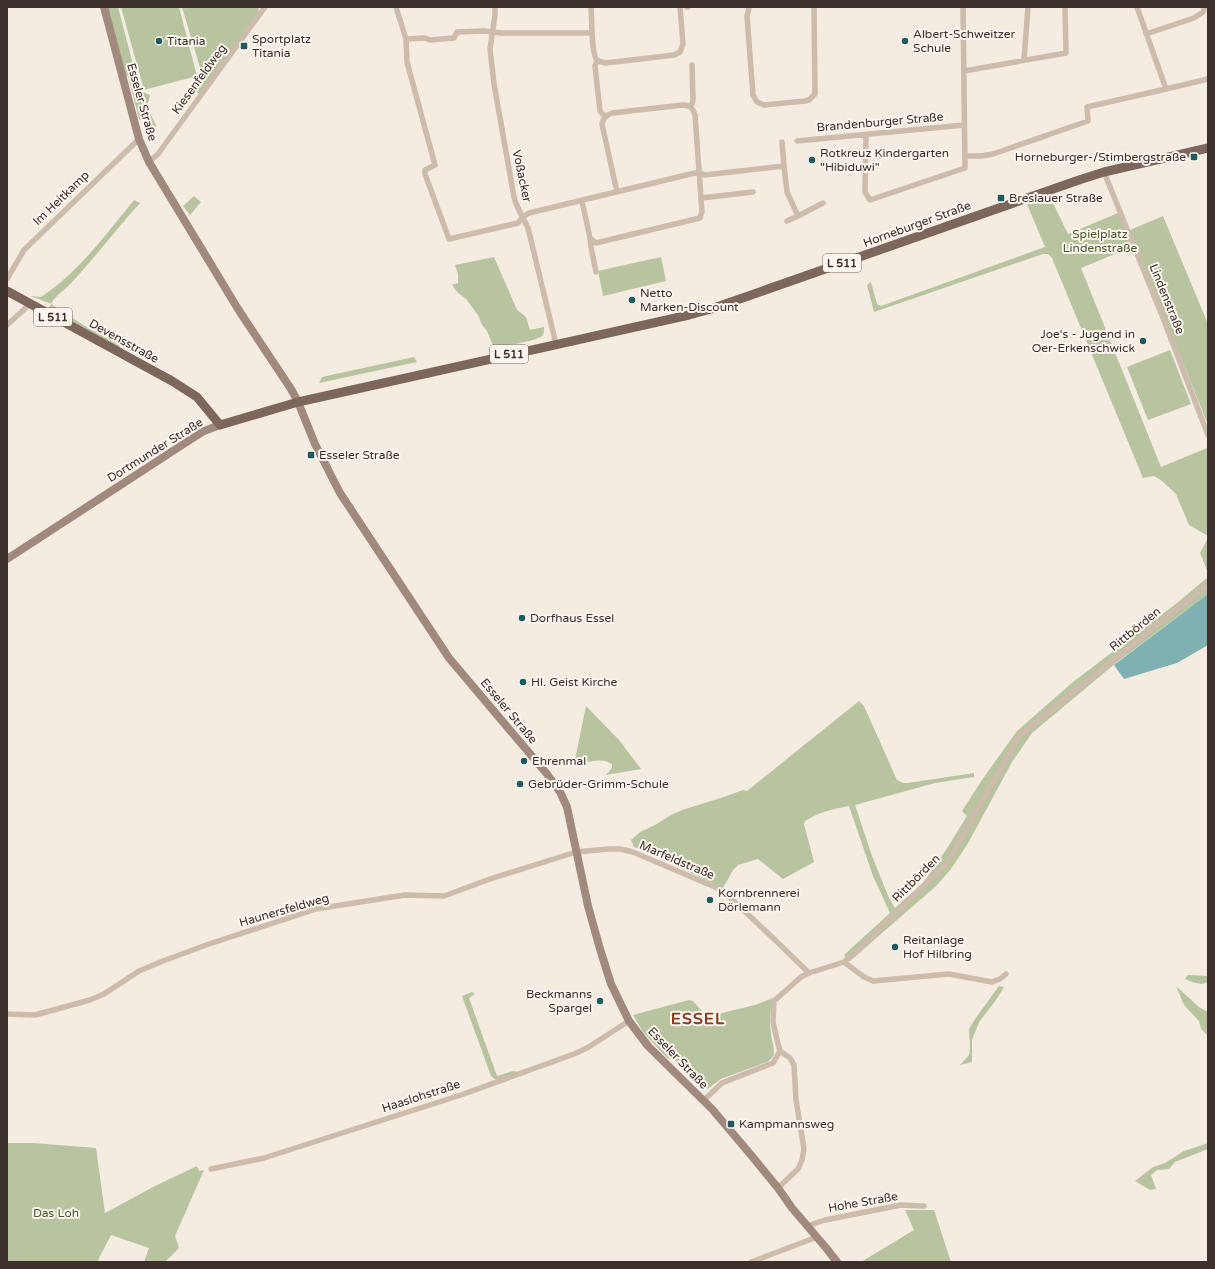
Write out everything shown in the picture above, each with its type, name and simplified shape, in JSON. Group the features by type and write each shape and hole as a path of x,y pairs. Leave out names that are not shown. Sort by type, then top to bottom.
{"main road":[{"name":"Esseler Straße","path":"104,7 139,139 149,162 238,309 291,389 298,402 314,444 340,493 448,658 547,774 558,789 567,807 588,906 608,976 628,1021 648,1046 703,1101 751,1155 792,1208 837,1262"},
{"name":"Horneburger Straße","path":"401,378 711,309 1010,203 1104,172 1208,148"},
{"name":"Devensstraße","path":"7,291 165,377 197,397 220,425"},
{"name":"Dortmunder Straße","path":"7,559 204,431 298,402 401,378"}],"street":[{"name":"Kiesenfeldweg","path":"149,162 158,154 265,7"},
{"path":"396,7 406,39 407,62 435,165 425,170 425,174 449,239 518,223 523,217 529,214 698,172 705,175 784,166"},
{"name":"Voßacker","path":"495,7 490,49 494,84 514,197 517,208 528,228 556,344"},
{"path":"591,7 594,57 597,60 606,63 677,54 680,52 683,44 680,7"},
{"path":"749,7 747,16 753,95 757,102 764,105 805,101 809,100 815,94 814,7"},
{"path":"866,135 865,192 870,200 965,168 963,7"},
{"path":"1024,60 1028,7"},
{"path":"964,70 1066,53 1065,7"},
{"path":"1137,7 1166,89"},
{"path":"1146,34 1194,18 1203,12 1205,7"},
{"path":"406,39 425,38 430,40 454,38 457,32 484,30 501,33 592,33"},
{"path":"597,60 595,66 600,111 605,117"},
{"path":"590,238 596,243 698,219 702,214 695,115 691,107 693,100 692,65"},
{"path":"964,156 993,154 1088,121 1087,107 1208,79"},
{"path":"617,192 602,124 605,117 612,113 683,105 691,107"},
{"name":"Brandenburger Straße","path":"797,141 964,125"},
{"name":"Im Heitkamp","path":"7,280 24,250 139,139"},
{"path":"782,142 787,192 798,216"},
{"name":"Lindenstraße","path":"1104,172 1208,435"},
{"path":"701,198 753,192"},
{"path":"582,201 596,272"},
{"path":"787,221 823,203"},
{"path":"7,325 30,304"},
{"name":"Rittbörden","path":"780,1051 773,1022 774,1001 801,977 808,973 844,962 855,953 947,863 1020,735 1208,584"},
{"name":"Marfeldstraße","path":"576,852 608,849 633,852 722,890 808,973"},
{"name":"Haunersfeldweg","path":"7,1014 35,1015 90,1000 104,994 139,972 163,961 208,944 316,909 405,895 444,896 490,879 576,852"},
{"path":"844,962 872,981 950,974 992,982 1000,979 1006,974"},
{"name":"Haaslohstraße","path":"211,1169 264,1158 461,1095 581,1051 628,1021"},
{"path":"703,1101 722,1083 773,1063 780,1051 790,1058 794,1065 796,1100 804,1149 802,1160 798,1169 778,1188"},
{"name":"Hohe Straße","path":"807,1226 825,1220 885,1208 924,1206"},
{"path":"751,1262 817,1237"}],"green space":[{"path":"107,7 118,7 140,91 150,95 147,107 157,127 139,119 128,76 126,76"},
{"name":"Titania","path":"121,7 179,7 197,76 144,90"},
{"path":"182,7 259,7 258,14 199,94 193,88 205,77 202,74"},
{"path":"194,196 201,202 190,215 183,206"},
{"name":"Spielplatz Lindenstraße","path":"1045,198 1051,199 1068,234 1118,213 1132,247 1081,268 1161,467 1207,448 1208,536 1189,525 1176,494 1161,480 1154,476 1143,478 1052,258 1048,254 1043,254 874,312 867,285 871,282 877,304 881,306 1045,247 1027,204"},
{"path":"134,200 140,203 82,271 51,304 30,296 41,297 55,287 91,252"},
{"path":"1163,216 1208,324 1208,425 1130,230"},
{"path":"494,257 517,310 526,317 530,330 544,327 544,332 539,338 494,348 478,315 466,299 458,293 452,285 458,283 458,274 455,265"},
{"path":"661,257 666,281 603,296 598,271"},
{"path":"52,304 88,328 121,346 118,347 48,308"},
{"path":"1170,350 1191,404 1148,420 1127,367"},
{"path":"414,357 417,362 319,383 322,377"},
{"path":"1208,538 1208,573 1200,553"},
{"path":"1208,577 1208,594 1117,662 1032,733 1012,762 967,845 951,869 936,886 850,961 844,955 890,913 873,876 849,806 826,811 805,821 804,824 814,862 783,879 758,859 738,865 733,870 723,888 659,858 658,854 655,855 634,847 631,840 640,832 671,815 743,790 747,791 859,701 864,706 897,780 903,783 908,783 974,773 974,777 935,783 855,805 872,856 889,898 895,908 923,883 946,850 967,816 962,811 1017,731 1073,682 1177,603"},
{"path":"586,706 619,740 641,769 606,775 612,768 612,764 608,762 595,761 578,764 575,760"},
{"path":"1188,975 1208,976 1208,982 1199,984 1185,979"},
{"path":"999,986 1004,987 979,1022 972,1040 972,1062 960,1065 969,1055 969,1029"},
{"path":"1176,986 1199,1007 1208,1012 1208,1036 1201,1029 1199,1021 1184,1005"},
{"path":"472,992 475,994 469,998 497,1076 513,1071 519,1072 496,1080 491,1076 462,996"},
{"path":"773,998 770,1020 771,1035 774,1047 772,1058 767,1062 721,1079 707,1089 697,1082 672,1058 668,1059 643,1032 633,1015 689,1000 693,1001 709,1019 722,1013 755,1005"},
{"name":"Das Loh","path":"7,1143 33,1143 96,1148 105,1213 155,1186 197,1166 199,1171 204,1170 175,1236 179,1248 165,1262 144,1262 149,1248 111,1235 97,1262 7,1262"},
{"path":"1208,1143 1208,1149 1175,1162 1169,1169 1157,1170 1151,1175 1156,1189 1150,1190 1135,1181 1153,1167 1165,1163 1184,1151"},
{"path":"905,1210 934,1210 951,1262 861,1262 914,1230"}],"water":[{"path":"1208,594 1208,645 1177,663 1124,679 1114,665"}],"place":[{"name":"Titania","path":"159,41"},
{"name":"Albert-Schweitzer Schule","path":"905,41"},
{"name":"Sportplatz Titania","path":"244,46"},
{"name":"Horneburger-/Stimbergstraße","path":"1194,157"},
{"name":"Rotkreuz Kindergarten \"Hibiduwi\"","path":"812,160"},
{"name":"Breslauer Straße","path":"1001,198"},
{"name":"Netto Marken-Discount","path":"632,300"},
{"name":"Joe's - Jugend in Oer-Erkenschwick","path":"1143,341"},
{"name":"Esseler Straße","path":"311,455"},
{"name":"Dorfhaus Essel","path":"522,618"},
{"name":"Hl. Geist Kirche","path":"523,682"},
{"name":"Ehrenmal","path":"524,761"},
{"name":"Gebrüder-Grimm-Schule","path":"520,784"},
{"name":"Kornbrennerei Dörlemann","path":"710,900"},
{"name":"Reitanlage Hof Hilbring","path":"895,947"},
{"name":"Beckmanns Spargel","path":"600,1001"},
{"name":"Kampmannsweg","path":"731,1124"}],"district":[{"name":"ESSEL","path":"698,1018"}]}
